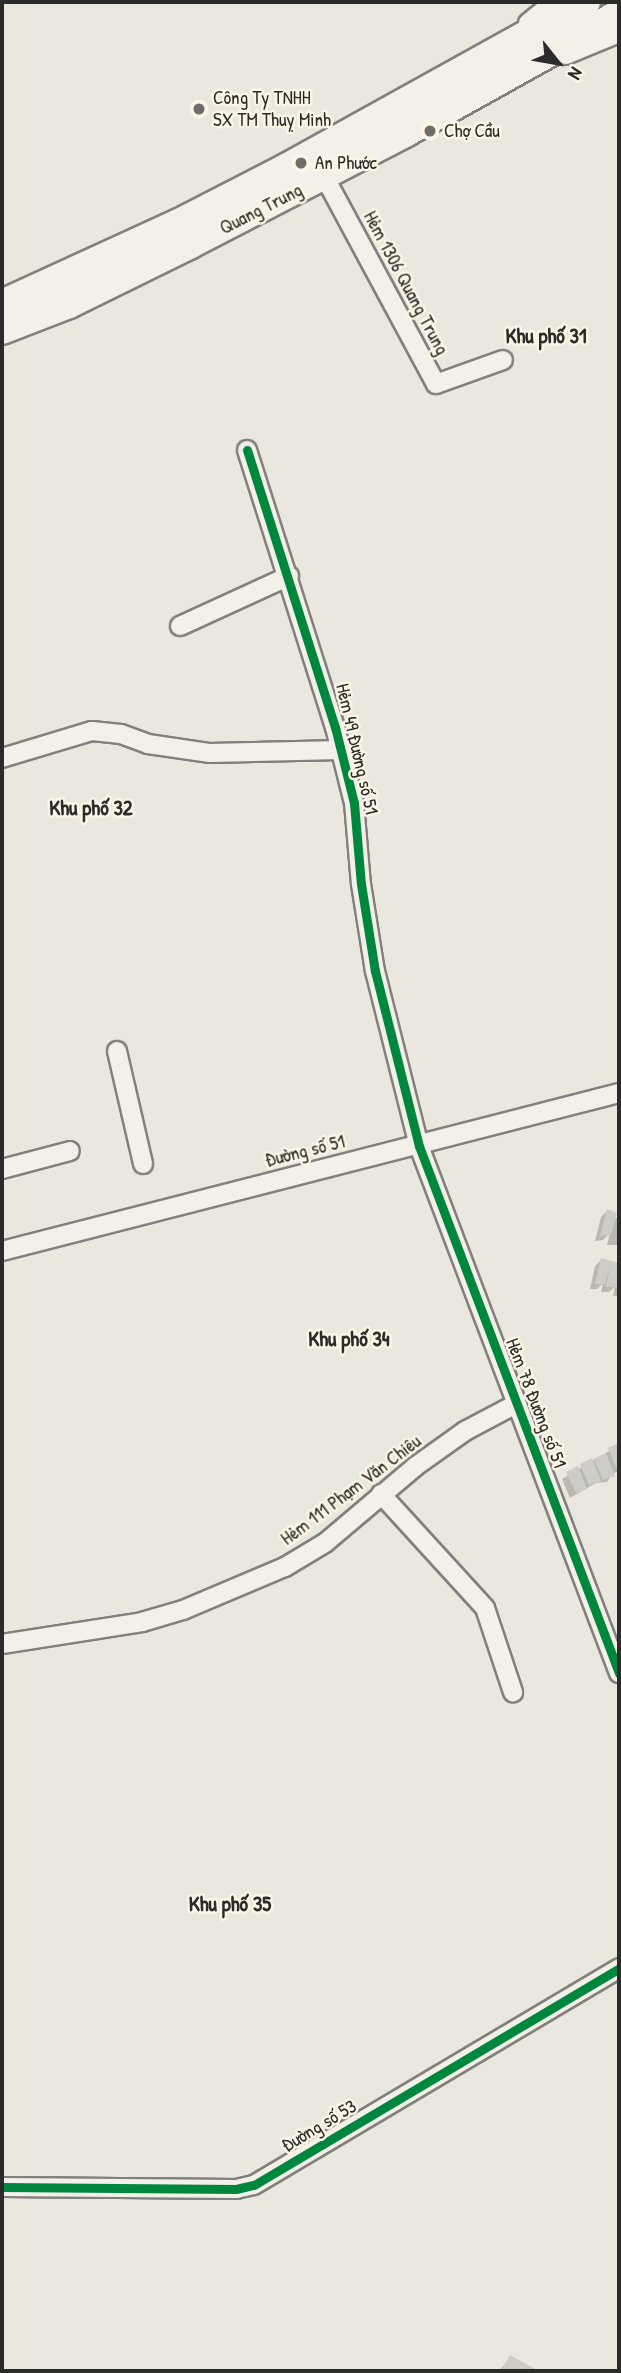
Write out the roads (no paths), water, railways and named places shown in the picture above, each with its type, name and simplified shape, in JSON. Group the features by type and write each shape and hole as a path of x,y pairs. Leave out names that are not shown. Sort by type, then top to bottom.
{"main road":[{"name":"Quang Trung","path":"2,330 69,303 184,234 286,168 496,50 598,21"},
{"name":"Quang Trung","path":"2,304 184,234 324,176 513,74 598,21"}],"street":[{"name":"Hẻm 1306 Quang Trung","path":"324,176 436,384 503,360"},
{"name":"Hẻm 49 Đường số 51","path":"247,450 327,694 341,750 357,826 361,884 375,971 419,1146"},
{"path":"180,626 289,576"},
{"path":"2,758 92,731 121,734 148,744 210,753 341,750"},
{"path":"117,1051 143,1164"},
{"name":"Đường số 51","path":"2,1251 619,1093"},
{"name":"Hẻm 78 Đường số 51","path":"419,1146 619,1673"},
{"path":"2,1169 70,1151"},
{"name":"Hẻm 111 Phạm Văn Chiêu","path":"2,1644 142,1622 183,1610 285,1567 325,1543 381,1494 465,1431 516,1404"},
{"path":"381,1494 485,1608 513,1692"},
{"name":"Đường số 53","path":"2,2187 236,2189 254,2185 619,1968"}],"place":[{"name":"Công Ty TNHH SX TM Thuỵ Minh","path":"199,109"},
{"name":"Chợ Cầu","path":"430,131"},
{"name":"An Phước","path":"301,163"}],"district":[{"name":"Khu phố 31","path":"546,336"},
{"name":"Khu phố 32","path":"91,808"},
{"name":"Khu phố 34","path":"349,1339"},
{"name":"Khu phố 35","path":"230,1904"}]}
